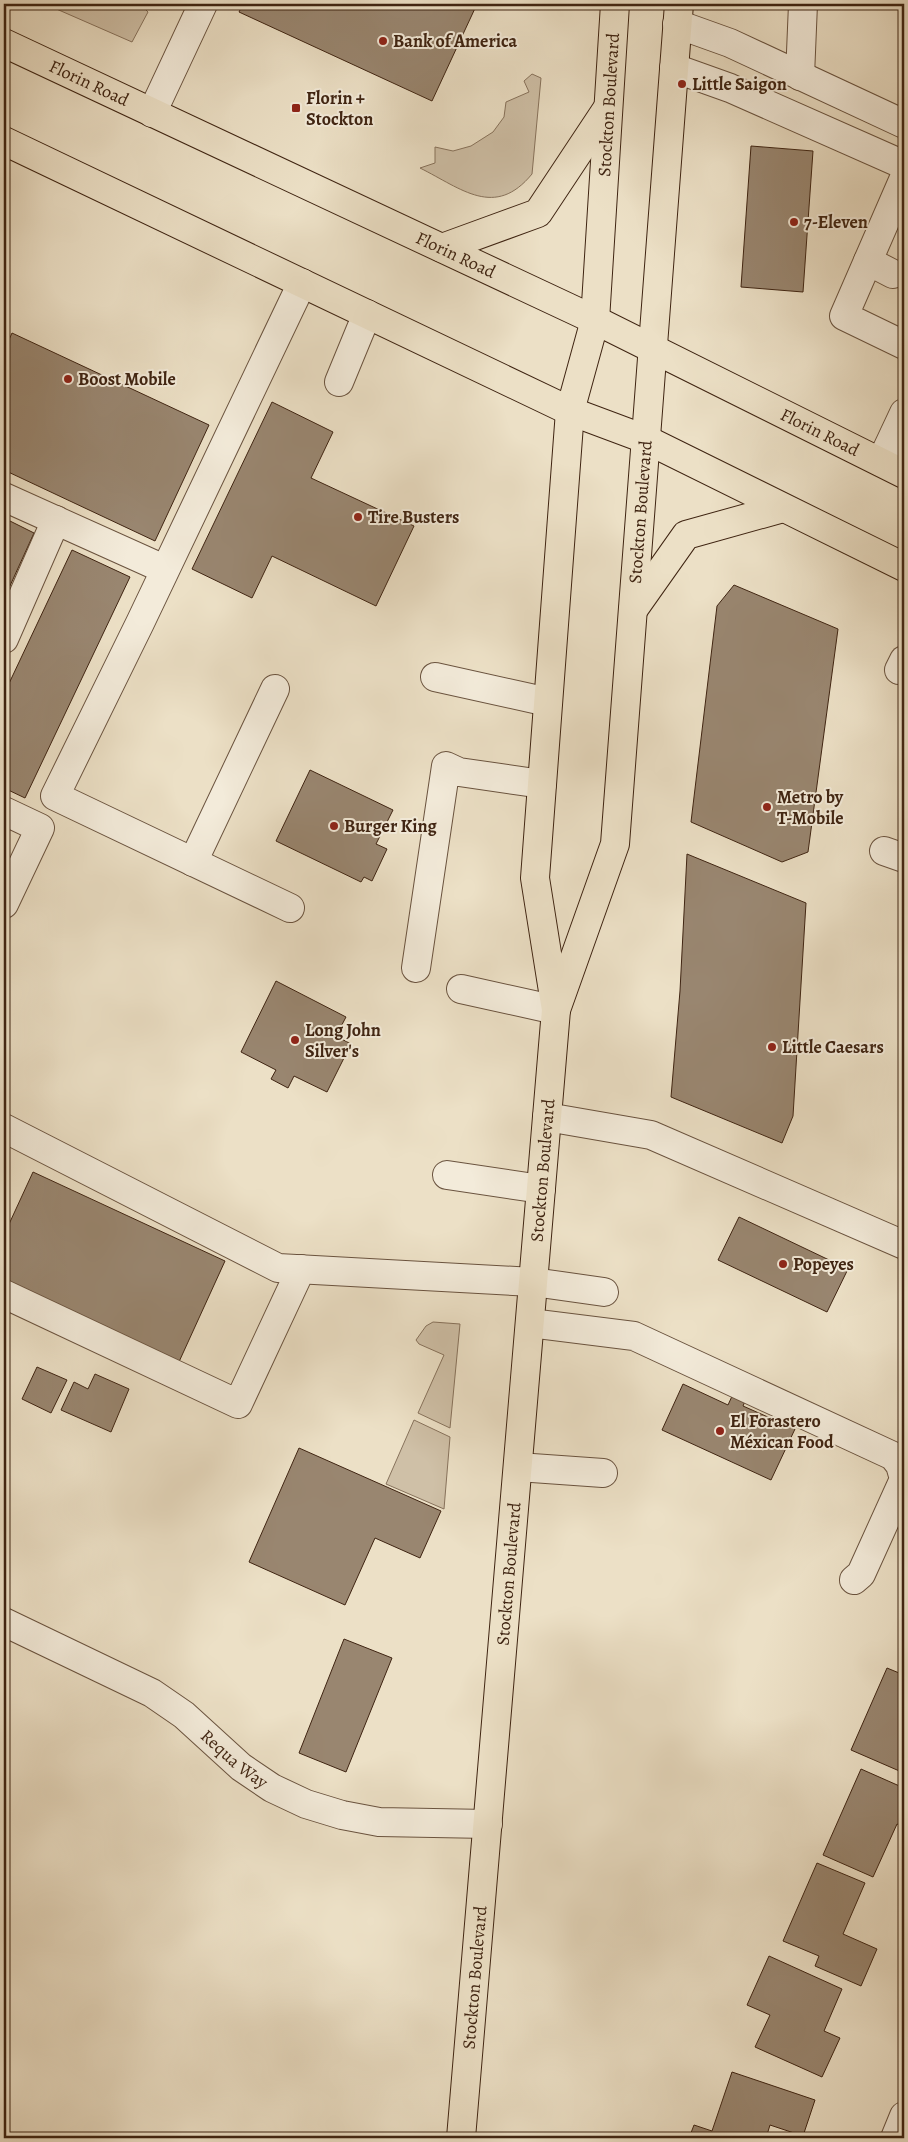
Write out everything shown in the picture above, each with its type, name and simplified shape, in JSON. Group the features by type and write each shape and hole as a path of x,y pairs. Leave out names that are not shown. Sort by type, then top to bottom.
{"main road":[{"name":"Stockton Boulevard","path":"461,2138 556,1010 535,878 570,411 595,320 615,4"},
{"name":"Stockton Boulevard","path":"556,1010 615,844 678,14"},
{"name":"Florin Road","path":"4,43 595,320 893,468"},
{"path":"442,248 538,213 608,108"},
{"path":"4,141 570,411 645,439 904,567"},
{"path":"632,611 686,535 783,508"}],"street":[{"path":"152,113 203,4"},
{"path":"800,76 803,4"},
{"path":"678,14 730,43 904,124"},
{"path":"674,68 730,88 904,166"},
{"path":"904,178 895,226 868,260 844,316 904,345"},
{"path":"868,260 893,274"},
{"path":"290,908 55,796 119,668 164,569 302,283"},
{"path":"339,382 367,314"},
{"path":"893,468 904,413"},
{"path":"4,497 164,569"},
{"path":"4,639 56,520"},
{"path":"435,677 548,702"},
{"path":"193,862 275,689"},
{"path":"416,968 446,766 459,772 542,784"},
{"path":"4,811 40,828 4,904"},
{"path":"460,989 556,1010"},
{"path":"547,1117 651,1135 904,1244"},
{"path":"4,1128 278,1268 534,1282 604,1292"},
{"path":"447,1175 541,1189"},
{"path":"4,1294 238,1404 301,1269"},
{"path":"530,1323 634,1336 893,1456 900,1465 904,1480 861,1574 854,1580"},
{"path":"518,1467 603,1473"},
{"name":"Requa Way","path":"4,1622 152,1692 184,1715 241,1767 272,1788 306,1804 342,1815 379,1822 488,1824"},
{"path":"895,2138 904,2116"}],"shaded area":[{"path":"45,4 135,4 142,6 148,12 132,42"},
{"path":"532,74 541,78 532,174 518,188 505,195 478,196 464,191 420,168 435,163 435,147 453,151 471,146 493,132 504,117 506,102 529,92 524,81"},
{"path":"433,1322 460,1324 450,1428 418,1413 444,1355 419,1344 416,1340 426,1326"},
{"path":"414,1420 450,1437 444,1509 386,1484"}],"building":[{"path":"243,4 477,4 432,101 239,12"},
{"path":"751,146 813,151 803,292 741,287"},
{"path":"12,333 209,425 155,541 4,470 4,351"},
{"path":"272,402 333,432 311,478 414,526 376,606 272,556 252,598 192,569"},
{"path":"4,518 34,533 4,599"},
{"path":"72,550 130,577 25,798 4,788 4,694"},
{"path":"734,585 838,629 808,852 782,862 691,822 717,606"},
{"name":"Burger King","path":"310,770 393,810 376,844 387,849 372,881 364,877 361,882 276,841"},
{"path":"687,854 806,903 793,1116 782,1143 671,1097 680,991"},
{"name":"Long John Silver's","path":"276,981 346,1017 336,1036 351,1044 327,1092 294,1076 288,1088 271,1079 276,1070 241,1052"},
{"path":"33,1172 225,1261 178,1364 4,1284 4,1235"},
{"name":"Popeyes","path":"739,1217 848,1269 827,1312 718,1260"},
{"path":"37,1367 67,1380 51,1413 22,1399"},
{"path":"95,1374 129,1389 111,1432 61,1410 74,1382 88,1389"},
{"path":"683,1384 728,1405 733,1394 746,1399 743,1406 795,1429 771,1480 662,1430"},
{"path":"299,1448 441,1511 420,1558 375,1538 345,1605 249,1562"},
{"path":"344,1639 392,1658 346,1772 299,1753"},
{"path":"887,1668 904,1675 904,1773 851,1750"},
{"path":"861,1769 904,1788 904,1827 897,1824 873,1877 823,1855"},
{"path":"817,1863 865,1883 843,1934 877,1949 861,1986 815,1966 819,1956 783,1941"},
{"path":"769,1956 842,1989 824,2031 840,2038 822,2077 755,2047 770,2015 747,2005"},
{"path":"732,2072 815,2100 803,2136 770,2125 766,2138 689,2138 694,2125 712,2131"}],"place":[{"name":"Bank of America","path":"383,41"},
{"name":"Little Saigon","path":"682,84"},
{"name":"Florin + Stockton","path":"296,108"},
{"name":"7-Eleven","path":"794,222"},
{"name":"Boost Mobile","path":"68,379"},
{"name":"Tire Busters","path":"358,517"},
{"name":"Metro by T-Mobile","path":"767,807"},
{"name":"Burger King","path":"334,826"},
{"name":"Long John Silver's","path":"295,1040"},
{"name":"Little Caesars","path":"772,1047"},
{"name":"Popeyes","path":"783,1264"},
{"name":"El Forastero Méxican Food","path":"720,1431"}]}
